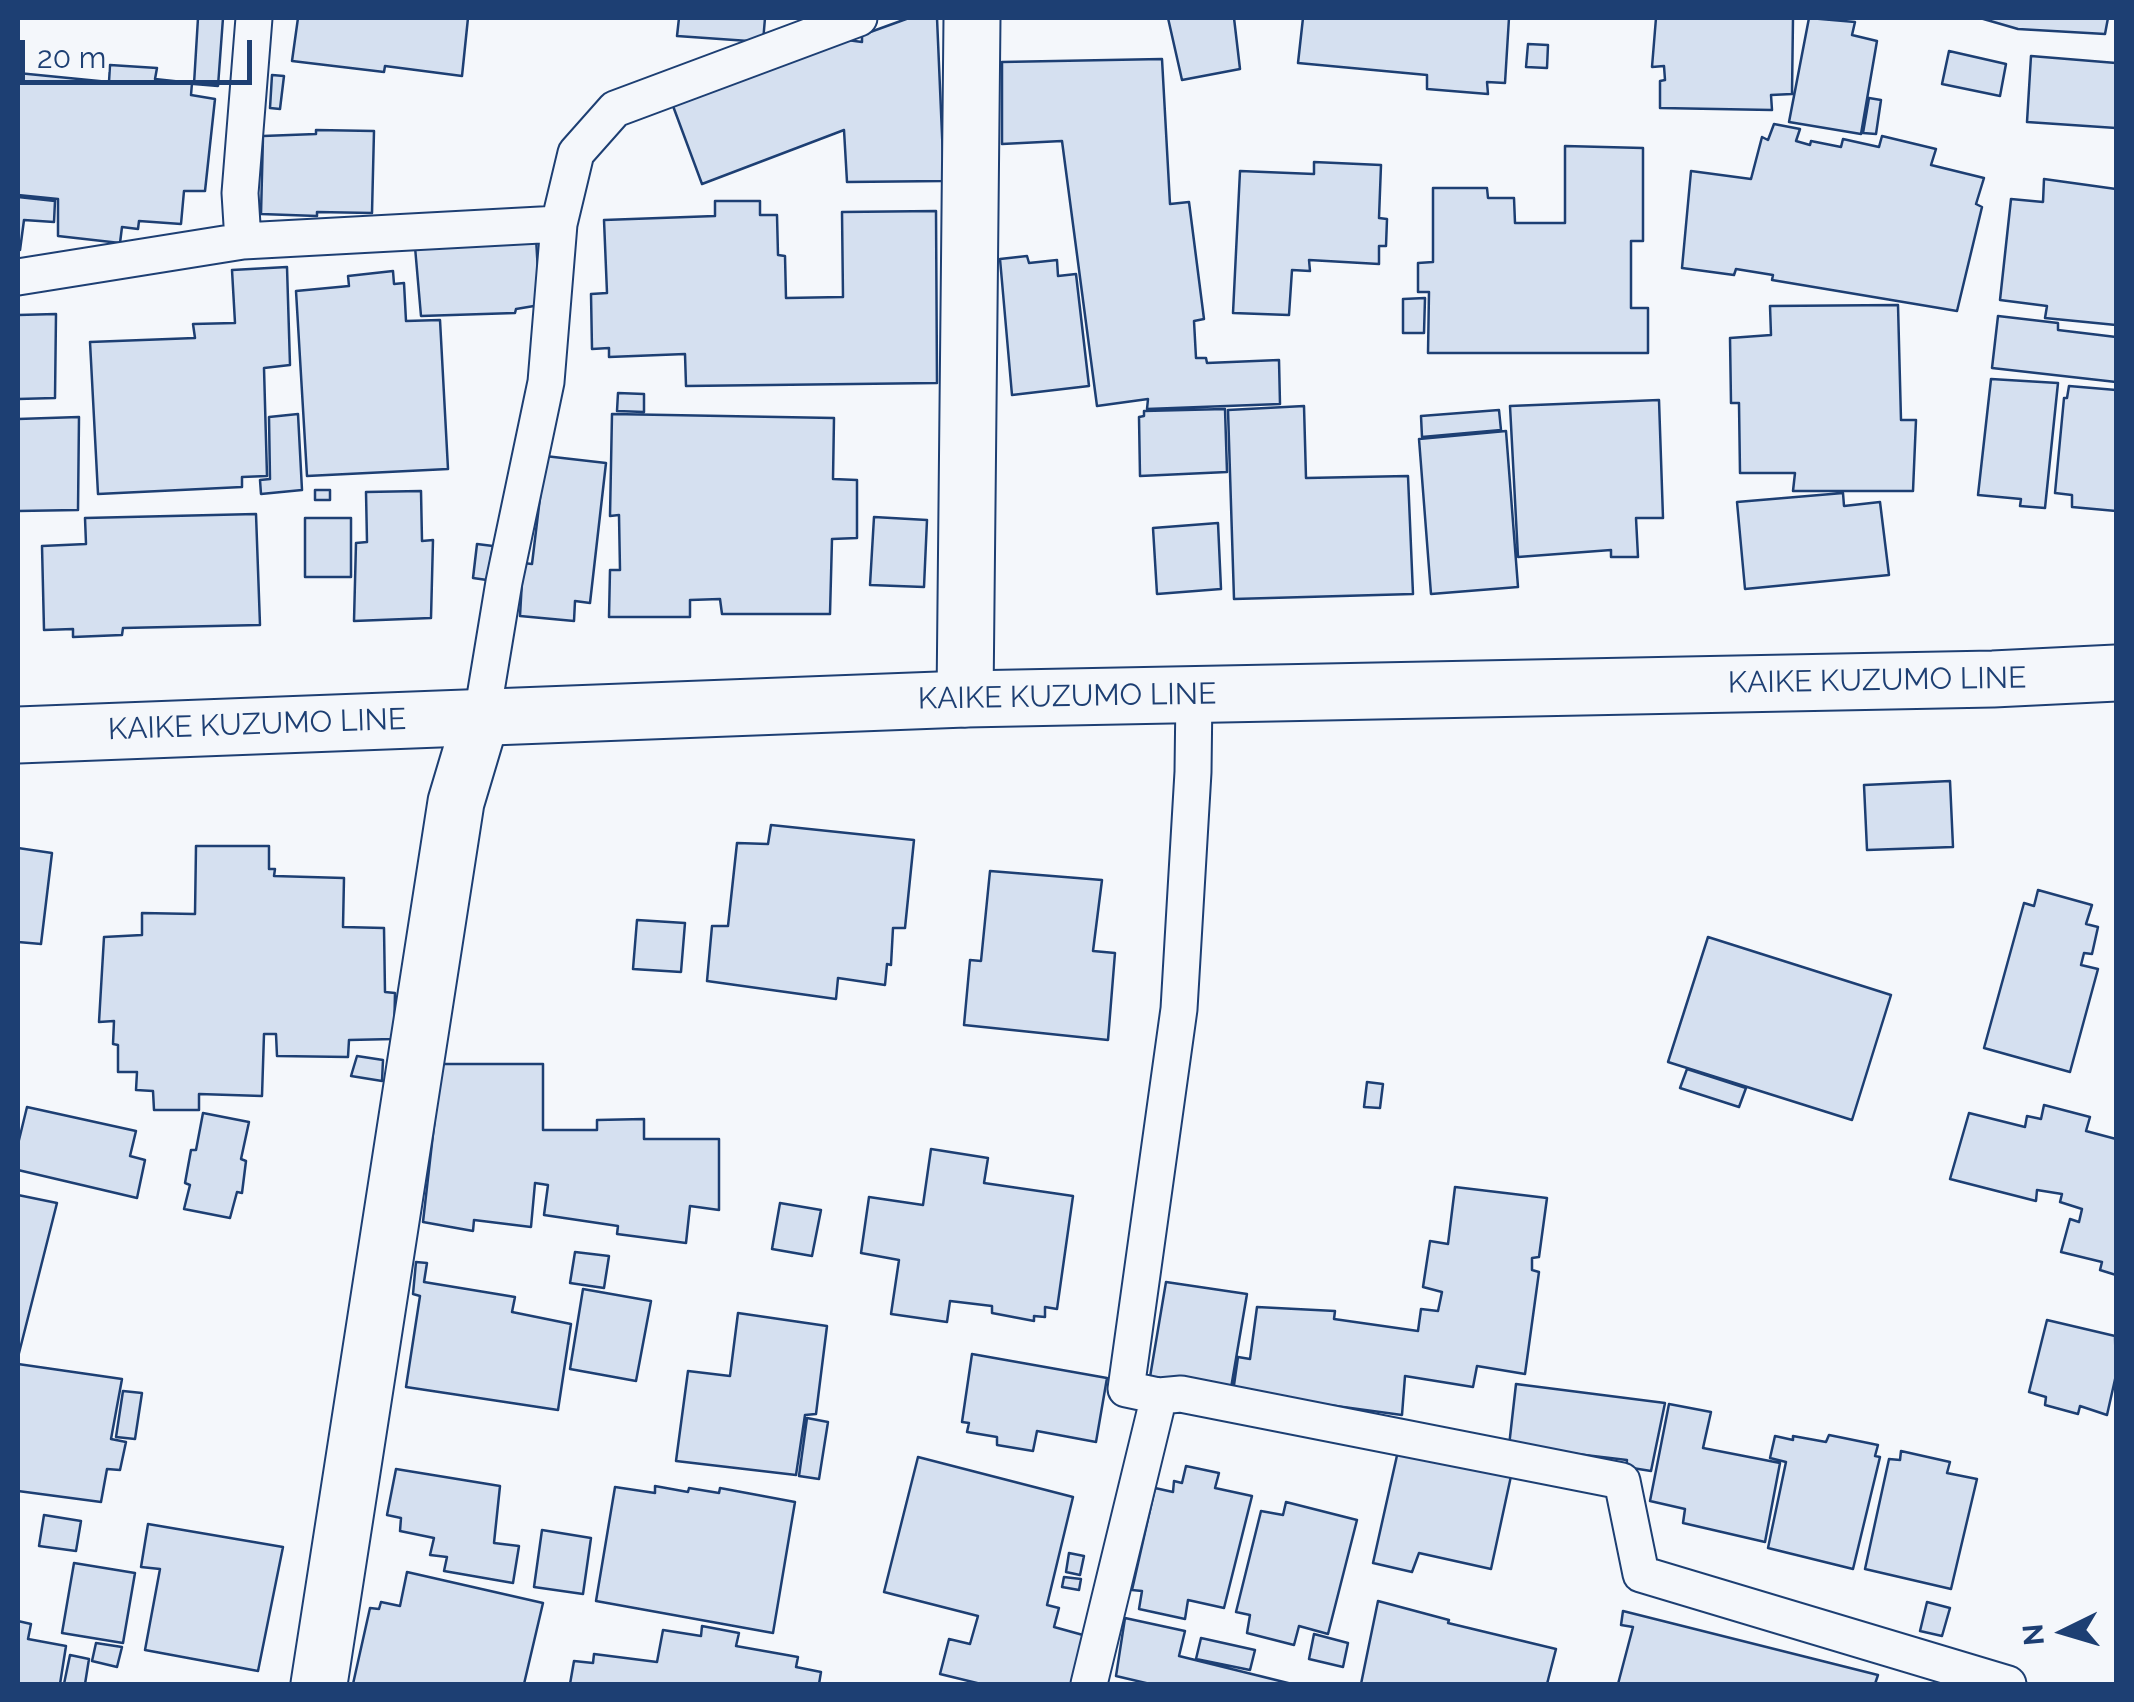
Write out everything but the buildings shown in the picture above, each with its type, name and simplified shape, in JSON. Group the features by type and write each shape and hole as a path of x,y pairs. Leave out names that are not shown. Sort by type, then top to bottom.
{"main road":[{"path":"965,698 972,18"},
{"name":"KAIKE KUZUMO LINE","path":"18,735 965,698 1993,680 2116,673"},
{"path":"318,1684 456,802 482,716"}],"lane":[{"path":"243,241 240,193 254,18"},
{"path":"482,716 504,582 546,382 559,224 576,153 615,109 859,18"},
{"path":"18,277 243,241 559,224"},
{"path":"1194,694 1194,772 1179,1008 1126,1390 1159,1396 1181,1394 1622,1481 1641,1574 2008,1684"},
{"path":"1090,1684 1159,1396"}]}
